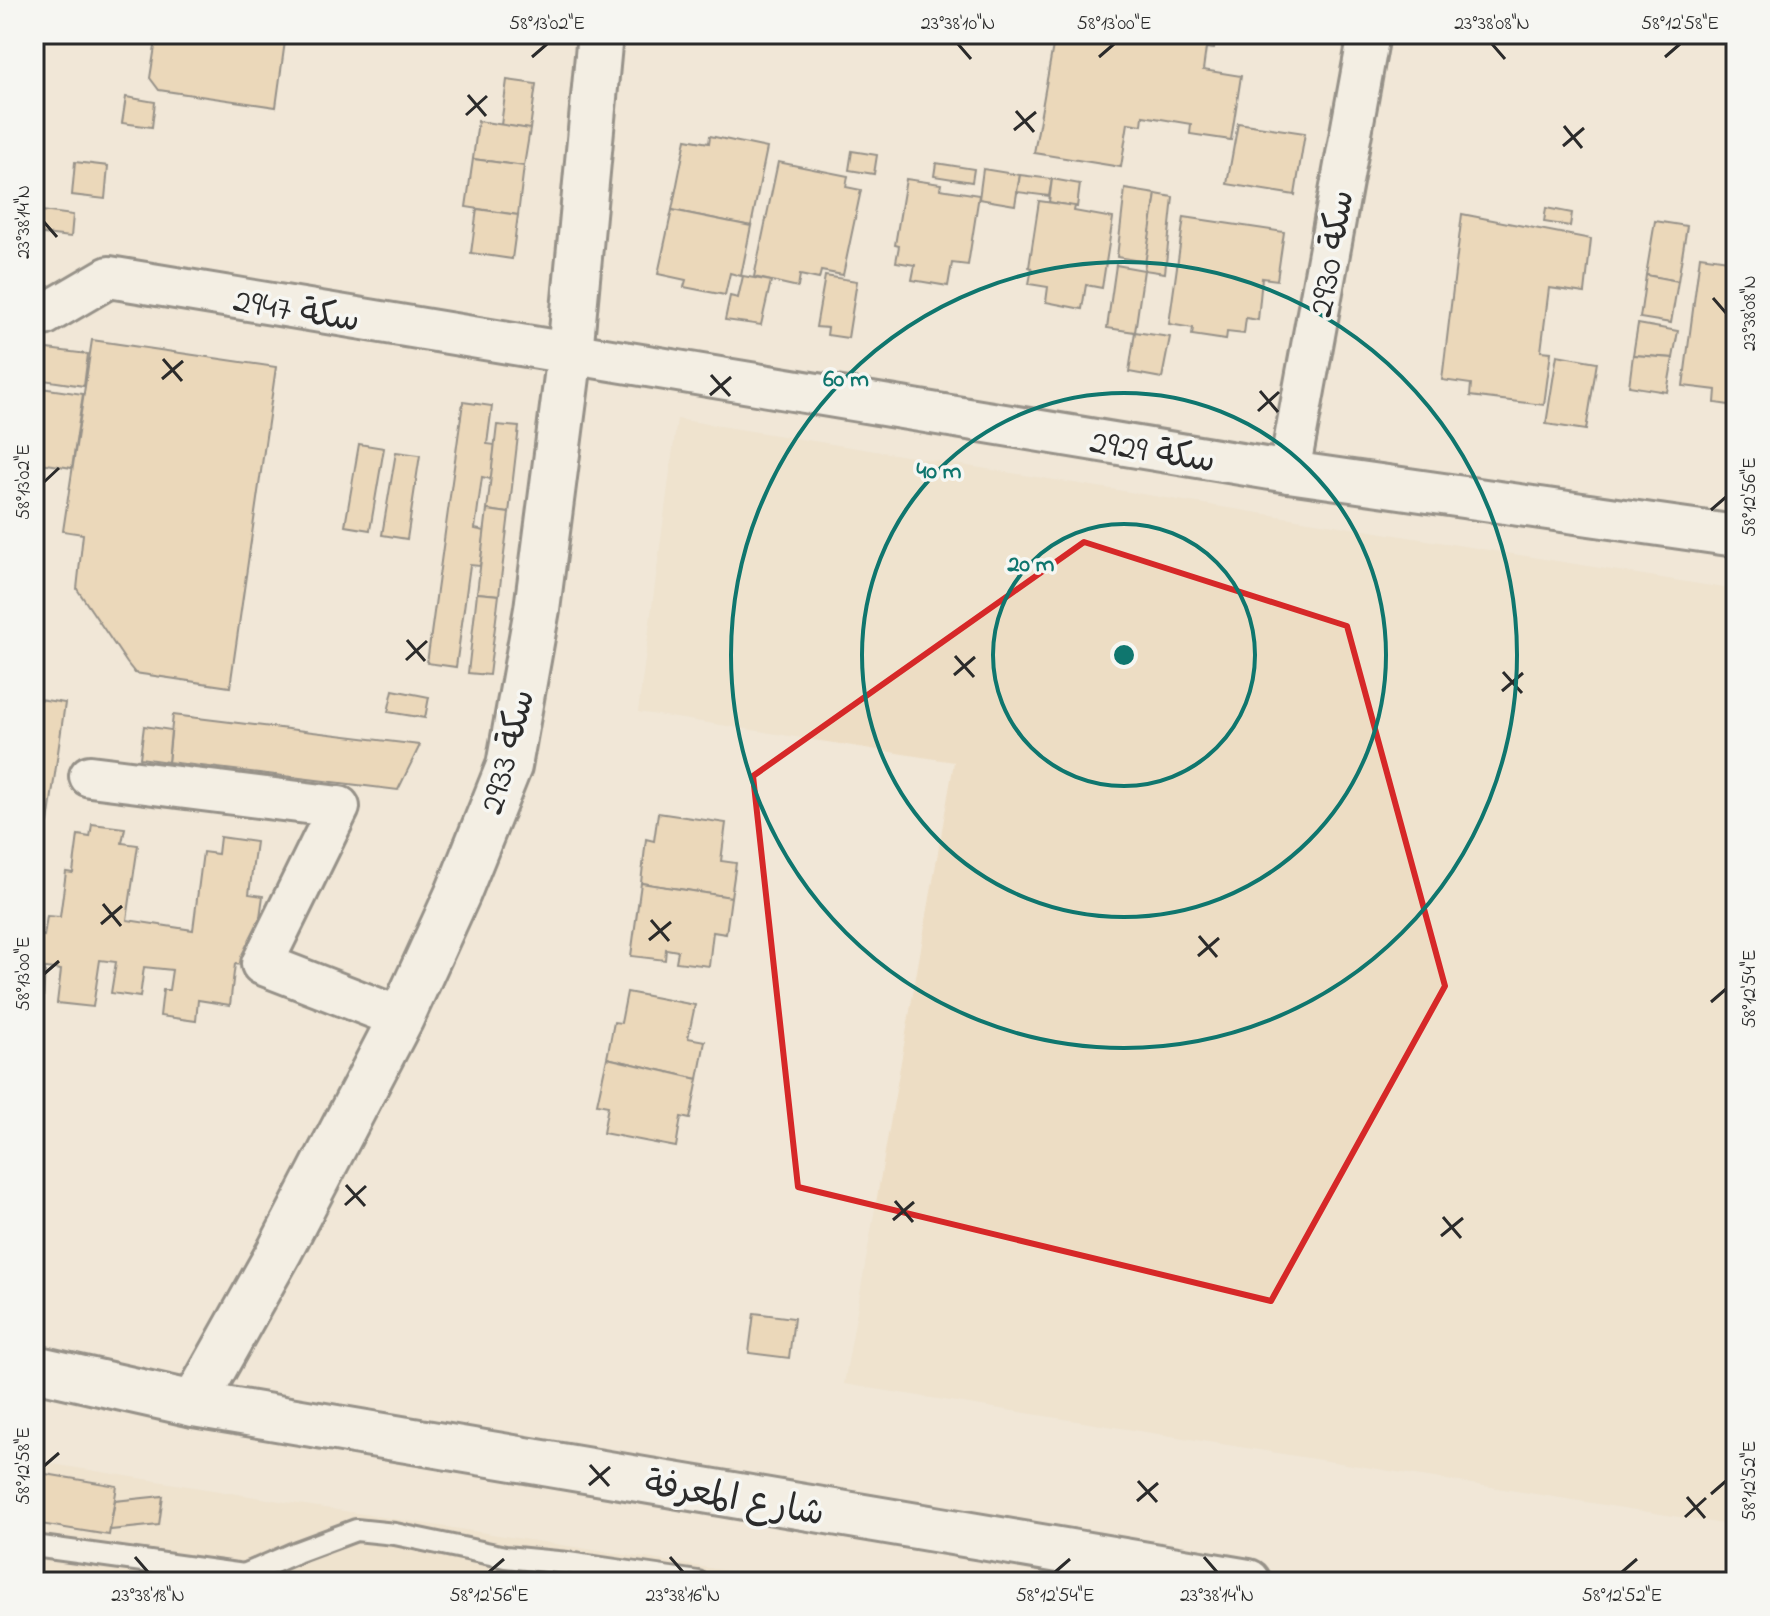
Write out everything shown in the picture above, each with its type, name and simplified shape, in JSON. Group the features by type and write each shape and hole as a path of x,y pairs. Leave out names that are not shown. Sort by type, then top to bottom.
{"street":[{"name":"سكة 2933","path":"194,1404 279,1252 401,1018 458,893 509,766 537,609 570,353 600,34"},
{"name":"سكة 2930","path":"1289,472 1369,34"},
{"name":"سكة 2947","path":"34,314 44,315 109,277 570,353"},
{"name":"سكة 2929","path":"570,353 1289,472 1736,536"},
{"path":"90,776 339,807 262,964 401,1018"},
{"name":"شارع المعرفة","path":"34,1368 194,1404 1248,1582"}],"lane":[{"path":"34,1546 243,1578 356,1530 395,1534 505,1557 698,1582"}],"highlighted area":[{"path":"1084,542 1347,626 1445,986 1271,1301 798,1187 753,776"}],"shaded area":[{"path":"677,419 1736,590 1736,1526 844,1384 954,762 638,712"},
{"path":"34,1461 286,1502 799,1582 34,1582"}],"building":[{"path":"157,34 286,34 276,107 159,90 150,78"},
{"path":"1055,34 1216,34 1214,49 1206,48 1203,70 1241,76 1231,140 1190,134 1191,124 1143,116 1142,125 1128,123 1121,167 1034,153"},
{"path":"507,80 536,84 530,129 501,125"},
{"path":"126,97 155,102 152,127 122,123"},
{"path":"478,121 530,129 524,166 473,159"},
{"path":"1238,123 1305,133 1295,195 1227,184"},
{"path":"710,136 767,148 751,226 672,210 686,139 709,143"},
{"path":"852,151 877,155 874,174 849,170"},
{"path":"473,159 524,166 518,215 466,207"},
{"path":"75,162 108,166 105,199 72,195"},
{"path":"778,162 848,176 846,187 861,190 843,275 821,271 819,279 800,275 798,287 754,277"},
{"path":"936,163 974,169 972,182 934,176"},
{"path":"983,169 1020,175 1015,205 979,199"},
{"path":"1020,175 1052,179 1049,196 1017,192"},
{"path":"906,179 941,184 940,189 979,195 968,265 952,263 948,286 912,280 915,265 896,262 899,246 895,245"},
{"path":"1052,179 1080,184 1077,207 1049,202"},
{"path":"1125,189 1156,194 1146,262 1117,257"},
{"path":"1156,194 1173,197 1165,273 1144,270"},
{"path":"1039,201 1075,206 1074,211 1113,218 1102,288 1086,285 1082,309 1046,302 1048,287 1029,284"},
{"path":"1546,208 1572,213 1570,226 1544,222"},
{"path":"477,209 518,215 512,259 471,253"},
{"path":"34,210 73,215 71,237 34,233"},
{"path":"672,210 751,226 741,276 730,273 725,295 684,287 686,280 658,274"},
{"path":"1462,214 1591,239 1585,293 1549,288 1541,351 1551,352 1544,405 1470,396 1471,384 1442,380"},
{"path":"1184,217 1284,232 1277,280 1262,278 1258,320 1246,318 1244,334 1227,332 1226,340 1192,335 1193,328 1169,324"},
{"path":"1655,221 1687,226 1678,281 1646,275"},
{"path":"1700,256 1736,261 1736,406 1715,403 1716,390 1683,386"},
{"path":"1116,265 1144,270 1135,332 1107,328"},
{"path":"1646,275 1678,281 1671,323 1640,318"},
{"path":"743,276 771,281 761,325 725,320 730,296 738,298"},
{"path":"825,276 857,281 848,338 827,335 828,328 816,327"},
{"path":"1638,324 1678,331 1673,358 1633,355"},
{"path":"1135,332 1170,337 1162,378 1129,372"},
{"path":"92,340 276,367 230,687 135,673 77,589 83,534 63,531"},
{"path":"47,349 88,354 84,386 43,380"},
{"path":"1557,355 1597,362 1586,430 1546,424"},
{"path":"1633,355 1673,358 1667,392 1629,386"},
{"path":"41,388 83,394 72,468 34,462 34,436"},
{"path":"463,402 492,406 487,444 495,445 491,479 482,477 475,529 485,531 480,566 470,565 456,667 427,663"},
{"path":"497,425 519,427 509,513 487,510"},
{"path":"359,444 384,448 370,530 345,526"},
{"path":"396,452 420,455 407,539 382,535"},
{"path":"487,510 509,513 499,595 477,593"},
{"path":"477,593 499,595 489,675 468,673"},
{"path":"393,690 429,697 425,718 388,712"},
{"path":"39,699 65,703 48,823 34,821 34,732"},
{"path":"173,715 420,745 398,790 168,762"},
{"path":"144,726 171,730 168,762 140,758"},
{"path":"658,813 726,823 721,861 736,863 731,897 641,883 646,839 654,841"},
{"path":"92,824 125,828 122,843 138,845 127,920 193,930 203,852 218,854 220,837 256,842 249,894 263,896 253,967 235,964 230,1005 198,1000 196,1021 160,1016 163,990 169,990 172,970 144,967 140,997 111,993 116,962 100,960 93,1007 57,1003 61,970 39,967 41,957 34,956 34,934 44,936 47,916 60,917 66,872 73,873 78,835 90,837"},
{"path":"641,883 731,897 726,934 713,932 709,966 676,962 678,951 666,949 665,960 631,956"},
{"path":"34,967 45,968 43,1003 34,1002"},
{"path":"627,992 695,1005 688,1038 705,1041 698,1079 607,1058 614,1022 621,1023"},
{"path":"607,1058 698,1079 690,1119 681,1117 676,1147 603,1133 608,1106 597,1104"},
{"path":"754,1313 794,1318 789,1358 749,1353"},
{"path":"34,1472 117,1486 109,1535 34,1523"},
{"path":"163,1496 159,1525 110,1530 115,1501"}]}
